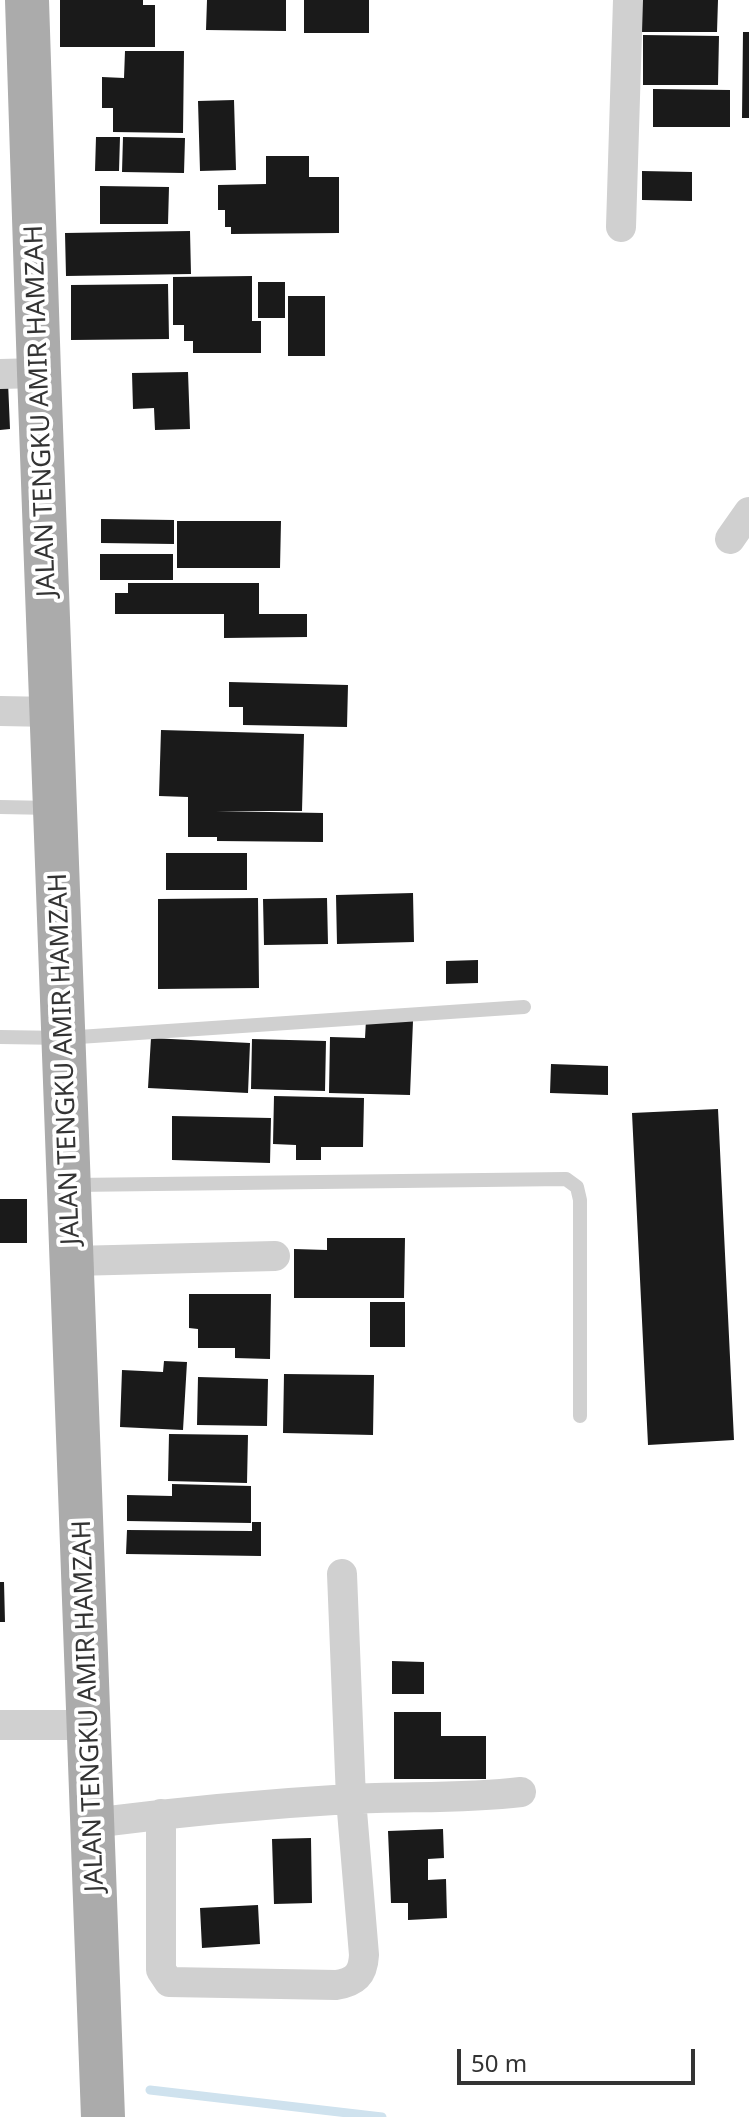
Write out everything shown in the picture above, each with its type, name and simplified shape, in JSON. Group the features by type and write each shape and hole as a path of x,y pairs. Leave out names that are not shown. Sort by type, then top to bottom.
{"main road":[{"name":"JALAN TENGKU AMIR HAMZAH","path":"27,0 19,374 52,712 103,2117"}],"street":[{"path":"621,227 628,0"},
{"path":"730,539 749,512"},
{"path":"0,711 52,712"},
{"path":"73,1261 275,1256"},
{"path":"161,1814 161,1970 164,1978 169,1982 336,1985 350,1983 358,1976 363,1966 351,1799 342,1574"},
{"path":"0,1725 90,1725"},
{"path":"92,1823 161,1814 351,1799 483,1797 521,1792"}],"lane":[{"path":"0,807 55,808"},
{"path":"0,1037 64,1038 524,1007"},
{"path":"70,1185 566,1179 577,1187 580,1200 580,1416"}],"building":[{"path":"60,0 143,0 143,5 155,5 155,47 60,47"},
{"path":"207,0 286,0 286,31 206,30"},
{"path":"304,0 369,0 369,33 304,33"},
{"path":"640,0 718,0 717,32 640,32"},
{"path":"743,32 749,32 749,118 742,118"},
{"path":"643,35 719,36 718,85 643,85"},
{"path":"125,51 184,51 183,133 113,132 113,108 102,108 102,77 124,78"},
{"path":"653,89 730,90 730,127 653,127"},
{"path":"234,100 236,170 200,171 198,101"},
{"path":"96,137 120,137 119,171 95,171"},
{"path":"123,137 185,138 184,173 122,172"},
{"path":"266,156 309,156 309,177 339,177 339,233 231,234 231,227 225,227 225,210 218,210 218,185 266,184"},
{"path":"642,171 692,172 692,201 642,200"},
{"path":"100,186 169,187 168,224 100,224"},
{"path":"190,231 191,274 66,276 65,233"},
{"path":"252,276 252,321 261,321 261,353 193,353 193,341 184,341 184,325 173,325 173,277"},
{"path":"258,282 285,282 285,318 258,318"},
{"path":"168,284 169,339 71,340 71,285"},
{"path":"288,296 325,296 325,356 288,356"},
{"path":"188,372 190,429 155,430 154,408 133,409 132,373"},
{"path":"0,382 8,382 10,429 0,430"},
{"path":"101,519 174,520 174,544 101,543"},
{"path":"177,521 281,521 280,568 177,568"},
{"path":"100,554 173,554 173,580 100,580"},
{"path":"128,583 259,583 259,614 307,614 307,637 224,638 224,614 115,614 115,593 128,593"},
{"path":"229,682 348,685 347,727 243,725 243,707 229,707"},
{"path":"161,730 304,734 302,811 216,811 323,813 323,842 217,841 217,837 188,837 188,797 159,796"},
{"path":"166,853 247,853 247,890 166,890"},
{"path":"413,893 414,942 337,944 336,895"},
{"path":"258,898 259,988 158,989 158,899"},
{"path":"327,898 328,944 264,945 263,899"},
{"path":"478,960 478,983 446,984 446,961"},
{"path":"366,1020 413,1021 410,1095 329,1093 330,1037 365,1038"},
{"path":"151,1038 250,1043 248,1093 148,1088"},
{"path":"252,1039 326,1041 325,1091 251,1089"},
{"path":"551,1064 608,1066 608,1095 550,1093"},
{"path":"274,1096 364,1098 363,1147 321,1147 321,1160 296,1160 296,1145 273,1144"},
{"path":"718,1109 734,1440 648,1445 632,1113"},
{"path":"172,1116 271,1118 270,1163 172,1160"},
{"path":"0,1199 27,1199 27,1243 0,1243"},
{"path":"327,1238 405,1238 404,1298 294,1298 294,1249 327,1250"},
{"path":"189,1294 271,1294 270,1359 235,1358 235,1348 198,1348 198,1329 189,1328"},
{"path":"370,1302 405,1302 405,1347 370,1347"},
{"path":"164,1361 187,1362 183,1430 120,1427 122,1370 163,1372"},
{"path":"284,1374 374,1375 373,1435 283,1433"},
{"path":"198,1377 268,1379 267,1426 197,1425"},
{"path":"169,1434 248,1435 247,1483 168,1481"},
{"path":"172,1484 251,1486 251,1523 127,1521 127,1495 172,1496"},
{"path":"252,1522 261,1522 261,1556 126,1554 127,1530 252,1531"},
{"path":"0,1582 4,1582 5,1622 0,1622"},
{"path":"392,1661 424,1662 424,1694 392,1694"},
{"path":"394,1712 441,1712 441,1736 486,1736 486,1779 394,1779"},
{"path":"443,1829 444,1858 428,1859 428,1880 446,1879 447,1918 408,1920 408,1903 391,1903 388,1831"},
{"path":"311,1838 312,1903 274,1904 272,1839"},
{"path":"258,1905 260,1944 202,1948 200,1908"}],"waterway":[{"path":"150,2090 382,2117"}]}
